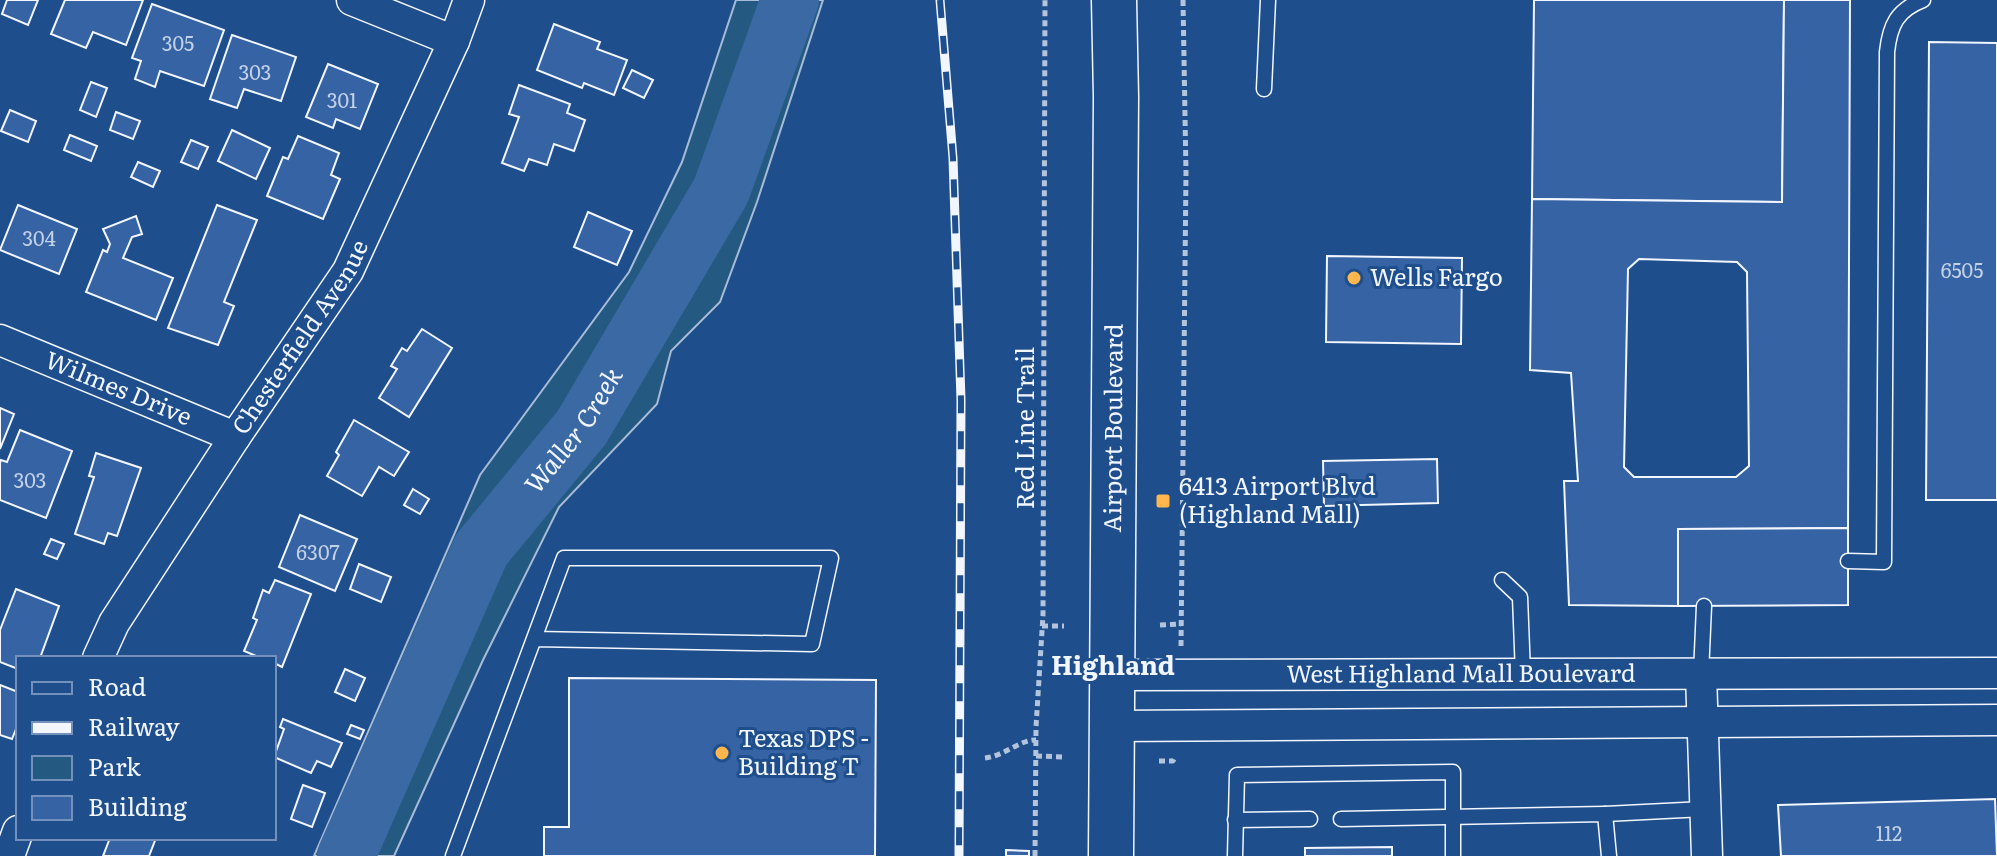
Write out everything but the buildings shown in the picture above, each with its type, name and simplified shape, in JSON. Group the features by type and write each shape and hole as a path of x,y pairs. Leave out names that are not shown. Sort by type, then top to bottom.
{"main road":[{"name":"Airport Boulevard","path":"1111,856 1114,0"}],"street":[{"path":"352,0 454,41"},
{"name":"Chesterfield Avenue","path":"99,656 114,623 348,271 454,41 469,0"},
{"name":"Wilmes Drive","path":"0,340 235,437"},
{"name":"West Highland Mall Boulevard","path":"1113,675 1997,673"},
{"path":"1701,674 1707,856"},
{"name":"West Highland Mall Boulevard","path":"1112,726 1997,720"},
{"path":"9,856 16,837"}],"lane":[{"path":"1264,89 1268,0"},
{"path":"1848,561 1884,562 1887,52 1890,29 1898,15 1910,5 1923,0"},
{"path":"453,856 564,558 831,558 812,644 534,639"},
{"path":"1502,580 1520,597 1523,674"},
{"path":"1701,674 1704,606"},
{"path":"1235,856 1237,775 1453,772 1453,856"},
{"path":"1341,819 1704,809"},
{"path":"1605,814 1609,856"},
{"path":"1235,820 1310,819"}],"path":[{"name":"Red Line Trail","path":"1035,856 1036,740 1042,626 1045,0"},
{"path":"1181,646 1186,186 1183,0"},
{"path":"1160,625 1181,624"},
{"path":"1042,626 1064,626"},
{"path":"985,758 996,757 1028,739 1036,740"},
{"path":"1036,756 1064,757"},
{"path":"1159,761 1173,761"}],"green space":[{"path":"736,0 823,0 757,202 720,302 671,351 657,404 559,507 483,660 394,856 314,856 480,475 629,272 682,162"}],"waterway":[{"name":"Waller Creek","path":"346,856 481,550 582,427 721,191 790,0"}],"railway":[{"path":"940,0 953,158 961,400 959,856"}],"place":[{"name":"Wells Fargo","path":"1354,278"},
{"name":"6413 Airport Blvd (Highland Mall)","path":"1163,501"},
{"name":"Texas DPS - Building T","path":"722,753"}],"district":[{"name":"Highland","path":"1113,666"}]}
